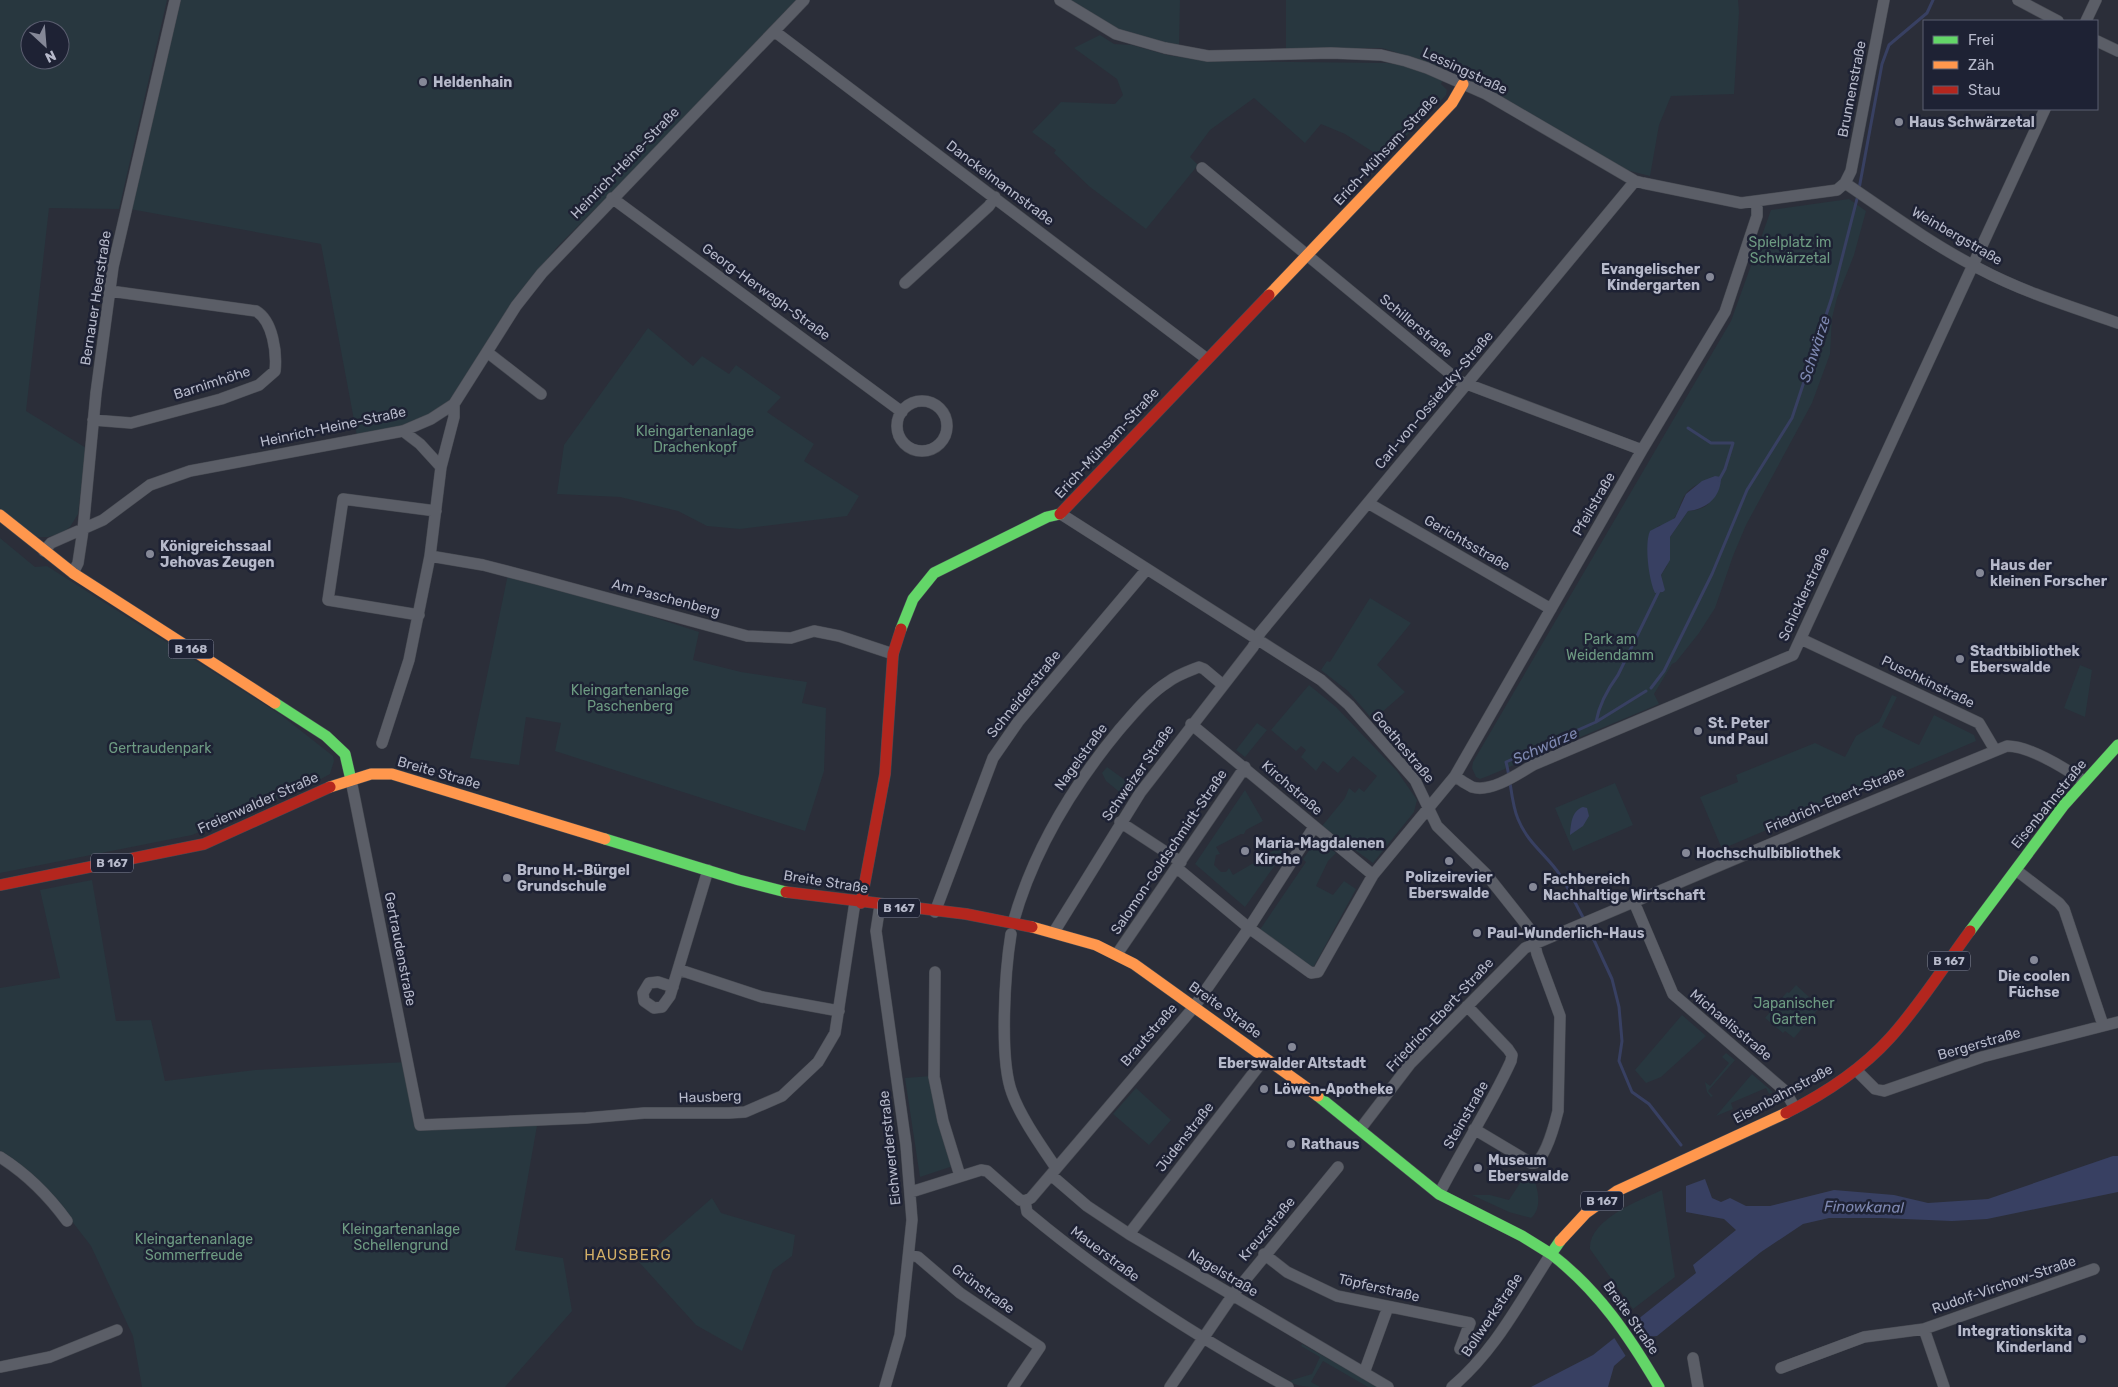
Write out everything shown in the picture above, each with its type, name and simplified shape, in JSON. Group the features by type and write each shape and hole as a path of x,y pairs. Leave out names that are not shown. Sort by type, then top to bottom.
{"main road":[{"name":"Erich-Mühsam-Straße","path":"858,902 885,774 893,654 904,616 913,600 934,573 1047,517 1061,514 1452,103 1463,84"},
{"name":"B 168","path":"0,514 73,573 326,736 345,754 351,780"},
{"name":"Eisenbahnstraße","path":"1551,1254 1568,1231 1586,1213 1619,1190 1795,1108 1856,1070 1891,1037 2084,780 2118,745"},
{"name":"Breite Straße","path":"351,780 371,774 392,774 708,870 787,892 934,912 1012,928 1054,932 1117,954 1265,1058 1439,1194 1522,1236 1551,1254 1585,1280 1603,1299 1659,1387"},
{"name":"Freienwalder Straße","path":"0,885 204,844 351,780"}],"street":[{"name":"Bernauer Heerstraße","path":"73,573 78,563 83,530 93,420 113,267 175,0"},
{"path":"774,31 804,0"},
{"name":"Lessingstraße","path":"1060,0 1116,34 1165,48 1208,56 1331,53 1381,55 1427,68 1486,94 1635,181 1731,201 1757,202 1854,189"},
{"name":"Brunnenstraße","path":"1854,189 1851,171 1884,0"},
{"path":"2018,0 2056,20"},
{"path":"2086,20 2096,0"},
{"name":"Danckelmannstraße","path":"774,31 1207,359"},
{"name":"Heinrich-Heine-Straße","path":"44,551 50,543 103,520 150,485 176,475 403,431 431,419 454,404 516,306 542,272 774,31"},
{"path":"2098,41 2118,50"},
{"name":"Schicklerstraße","path":"1454,776 1473,787 1480,788 1503,781 1540,762 1788,658 1798,644 2045,110"},
{"name":"Schillerstraße","path":"1202,168 1466,385 1642,450"},
{"name":"Carl-von-Ossietzky-Straße","path":"1257,639 1635,181"},
{"name":"Weinbergstraße","path":"1854,189 1933,243 1973,265 2058,302 2118,323"},
{"path":"906,283 989,206 994,197"},
{"name":"Georg-Herwegh-Straße","path":"612,198 902,412"},
{"name":"Pfeilstraße","path":"1249,928 1315,974 1318,972 1373,875 1454,776 1642,450 1725,312 1757,216 1757,202"},
{"name":"Barnimhöhe","path":"93,420 132,423 221,400 259,384 275,371 276,361 268,323 256,311 110,291"},
{"path":"487,352 540,394"},
{"path":"916,402 933,404 941,410 947,424 942,441 928,451 911,449 899,437 897,428 902,412 916,402"},
{"path":"382,743 409,660 419,615 430,556 441,467 454,417 454,404"},
{"path":"403,431 420,444 441,467"},
{"path":"419,615 328,600 343,498 436,511"},
{"name":"Gerichtsstraße","path":"1368,503 1551,608"},
{"name":"Goethestraße","path":"1061,514 1257,639 1336,692 1415,780 1437,826 1486,874 1528,926 1560,1016 1558,1111 1542,1158 1535,1163 1474,1129"},
{"name":"Am Paschenberg","path":"430,556 483,565 537,578 747,636 790,638 814,631 839,636 893,654"},
{"name":"Schneiderstraße","path":"934,912 993,758 1018,722 1147,568"},
{"name":"Schweizer Straße","path":"1054,932 1120,822 1191,724 1257,639"},
{"name":"Puschkinstraße","path":"1798,644 1979,723 1995,750"},
{"name":"Nagelstraße","path":"1223,685 1199,668 1168,681 1130,717 1096,757 1065,805 1038,854 1022,892 1012,928 1005,1015 1006,1062 1012,1093 1054,1172 1087,1206 1129,1234 1232,1296 1388,1387"},
{"name":"Kirchstraße","path":"1191,724 1373,875"},
{"path":"1995,750 2007,746 2017,747 2084,780"},
{"name":"Friedrich-Ebert-Straße","path":"1362,1132 1410,1064 1522,950 1995,750"},
{"name":"Salomon-Goldschmidt-Straße","path":"1117,954 1245,767"},
{"name":"Gertraudenstraße","path":"351,780 420,1125"},
{"path":"1120,822 1179,864 1249,928"},
{"name":"Brautstraße","path":"1025,1201 1031,1198 1054,1172 1194,1007 1249,928 1314,827"},
{"path":"673,987 680,970 708,870"},
{"path":"2016,870 2059,903 2064,909 2103,1025"},
{"name":"Hausberg","path":"420,1125 586,1118 644,1113 745,1112 782,1096 809,1072 828,1048 835,1033 858,902"},
{"name":"Michaelisstraße","path":"1634,902 1673,994 1785,1091 1795,1108"},
{"name":"Eichwerderstraße","path":"880,905 876,931 911,1192 910,1255 900,1335 885,1387"},
{"path":"680,970 762,997 839,1011"},
{"path":"935,972 936,1090 960,1176"},
{"name":"Steinstraße","path":"1439,1194 1474,1129 1494,1099 1512,1055 1467,1006"},
{"name":"Bergerstraße","path":"1856,1070 1875,1089 1884,1091 1975,1060 2118,1022"},
{"name":"Jüdenstraße","path":"1129,1234 1265,1058"},
{"path":"0,1157 22,1172 54,1202 67,1221"},
{"name":"Kreuzstraße","path":"1170,1387 1232,1296 1264,1254 1338,1167"},
{"name":"Mauerstraße","path":"911,1192 981,1170 987,1171 1020,1200 1025,1201 1027,1212 1093,1265 1203,1338 1288,1387"},
{"name":"Töpferstraße","path":"1264,1254 1287,1272 1336,1296 1470,1322 1460,1349"},
{"name":"Bollwerkstraße","path":"1452,1387 1474,1369 1490,1349 1551,1254"},
{"name":"Grünstraße","path":"910,1255 918,1257 960,1293 1040,1347 1013,1387"},
{"name":"Rudolf-Virchow-Straße","path":"1781,1368 1864,1337 1900,1330 1924,1329 2094,1269"},
{"path":"1364,1373 1388,1307"},
{"name":"Rudolf-Virchow-Straße","path":"1924,1329 1944,1387"},
{"path":"0,1367 50,1357 117,1330"},
{"path":"1693,1358 1698,1387"}],"green space":[{"path":"0,0 167,0 119,209 49,208 26,411 86,448 78,514 70,527 62,533 48,537 37,537 0,509"},
{"path":"181,0 796,0 648,156 558,246 515,298 453,400 424,418 398,428 357,436 321,244 130,209"},
{"path":"1064,0 1180,0 1179,46 1121,32"},
{"path":"1286,0 1738,0 1739,12 1734,94 1671,96 1659,125 1650,176 1622,169 1489,89 1430,63 1382,48 1286,48"},
{"path":"1100,35 1114,44 1132,45 1167,55 1208,61 1387,63 1409,66 1443,80 1441,84 1447,90 1446,95 1384,159 1345,134 1321,124 1305,143 1254,98 1210,130 1190,157 1198,165 1146,229 1090,187 1054,153 1056,150 1032,132 1061,102 1115,104 1123,95 1117,79 1074,48"},
{"name":"Park am Weidendamm","path":"1849,199 1866,211 1854,255 1837,298 1832,318 1830,354 1812,403 1746,525 1715,608 1699,633 1676,662 1672,664 1654,694 1659,704 1488,776 1480,779 1476,777 1472,768 1473,762 1731,321 1771,210","holes":["1715,476 1713,496 1707,505 1703,508 1688,511 1670,537 1667,566 1661,575 1664,587 1663,592 1657,593 1654,591 1649,558 1651,544 1658,526 1666,524 1675,517 1683,498 1693,487"]},
{"name":"Kleingartenanlage Drachenkopf","path":"648,328 693,366 702,356 729,374 736,365 781,397 767,412 814,444 804,461 859,496 847,516 740,529 707,526 678,511 620,497 557,494 564,445"},
{"name":"Gertraudenpark","path":"0,538 35,567 47,566 281,715 333,756 334,761 330,774 310,785 192,835 0,873"},
{"name":"Kleingartenanlage Paschenberg","path":"508,574 537,579 699,632 693,660 741,672 807,682 802,703 826,708 824,771 805,831 555,751 561,723 526,717 519,765 470,758"},
{"path":"1370,598 1411,623 1377,665 1405,692 1373,720 1348,691 1321,670 1327,661 1330,662"},
{"path":"2080,665 2092,670 2085,717 2064,708"},
{"path":"1309,685 1336,707 1397,771 1417,800 1414,812 1373,863 1322,826 1345,798 1349,788 1355,793 1359,788 1364,792 1377,776 1353,756 1338,773 1323,761 1316,771 1301,757 1306,750 1301,746 1296,751 1271,730"},
{"path":"1892,695 1897,697 1882,727 1919,745 1934,715 1974,735 1976,741 1722,849 1700,797 1738,782 1736,775 1815,743 1845,757 1856,736 1879,722"},
{"path":"1257,723 1267,730 1245,757 1236,750"},
{"path":"1107,767 1136,788 1132,793 1122,794 1106,781 1102,773"},
{"path":"1615,783 1633,825 1573,851 1555,808"},
{"path":"1245,790 1263,821 1246,830 1244,834 1216,847 1220,854 1216,855 1214,865 1221,872 1226,872 1229,868 1233,875 1257,861 1258,857 1262,858 1279,847 1283,854 1245,907 1195,864"},
{"path":"1320,840 1336,853 1328,861 1316,886 1333,895 1344,881 1356,889 1313,968 1259,931 1306,862 1303,859 1316,841"},
{"path":"92,880 116,1021 151,1020 165,1081 255,1070 407,1062 420,1125 538,1120 515,1250 563,1258 572,1311 505,1387 142,1387 133,1336 91,1246 54,1198 15,1161 0,1151 0,988 60,978 40,890"},
{"name":"Japanischer Garten","path":"1796,985 1820,1007 1794,1038 1785,1031 1783,1033 1765,1018 1787,992 1789,993"},
{"path":"1682,1015 1706,1036 1661,1077 1646,1083 1635,1070"},
{"path":"1726,1053 1735,1060 1708,1091 1713,1096 1711,1097 1707,1092 1705,1082 1710,1086 1729,1063 1722,1057"},
{"path":"1752,1074 1773,1092 1769,1094 1766,1088 1731,1103 1733,1109 1716,1116"},
{"path":"931,1076 953,1166 920,1177 905,1078"},
{"path":"1136,1088 1171,1120 1149,1145 1113,1114"},
{"path":"1531,1172 1537,1189 1538,1202 1535,1213 1531,1218 1509,1212 1472,1195 1490,1195 1509,1200 1524,1177"},
{"path":"1662,1190 1675,1277 1633,1309 1590,1249 1592,1239 1597,1229 1617,1212"},
{"path":"712,1198 721,1213 795,1235 792,1256 773,1270 742,1351 696,1325 639,1262"},
{"path":"1302,1344 1379,1387 1368,1387 1323,1361 1311,1382 1320,1387 1290,1383 1280,1378 1281,1376 1289,1381 1312,1374 1320,1357 1301,1346"}],"water":[{"path":"1715,476 1721,477 1716,496 1707,505 1688,511 1670,537 1670,560 1661,575 1665,590 1655,593 1648,562 1647,544 1650,531 1675,518 1686,494 1702,481"},
{"path":"1583,807 1587,808 1589,816 1583,826 1570,835 1574,815"},
{"name":"Finowkanal","path":"2113,1156 2118,1156 2118,1192 1987,1219 1952,1221 1829,1218 1803,1224 1761,1252 1657,1336 1647,1337 1614,1366 1608,1387 1531,1387 1593,1355 1696,1273 1693,1265 1736,1230 1724,1219 1686,1212 1686,1186 1705,1179 1712,1198 1721,1202 1730,1198 1746,1206 1770,1206 1834,1190 1894,1195 1928,1203 1988,1199"}],"pier":[{"path":"1632,1320 1645,1342 1627,1358 1613,1336"}],"waterway":[{"name":"Schwärze","path":"1859,189 1882,64 1889,45 1927,13 1933,0"},
{"name":"Schwärze","path":"1651,688 1664,671 1712,574 1747,490 1792,418 1832,297 1858,195"},
{"path":"1688,428 1711,443 1733,443 1725,469 1719,480"},
{"path":"1596,722 1604,698 1618,675 1659,591"},
{"name":"Schwärze","path":"1584,919 1560,875 1522,828 1514,806 1506,762 1596,722 1646,691"},
{"name":"Schwärze","path":"1587,925 1612,979 1619,1007 1622,1041 1619,1061 1629,1085 1632,1092 1649,1104 1681,1145"}],"traffic: fast":[{"path":"901,629 913,599 934,573 1047,517 1060,514"},
{"path":"275,703 326,736 345,754 351,780"},
{"path":"1970,931 2064,805 2118,745"},
{"path":"605,839 739,880 786,892"},
{"path":"1318,1096 1439,1194 1522,1236 1551,1254 1560,1241"},
{"path":"1551,1254 1598,1298 1624,1332 1659,1387"}],"traffic: slow":[{"path":"1269,295 1452,103 1463,84"},
{"path":"0,515 73,573 275,703"},
{"path":"330,787 371,774 392,774 605,839"},
{"path":"1032,927 1096,945 1134,964 1318,1096"},
{"path":"1560,1241 1586,1213 1617,1191 1786,1113"}],"traffic: jam":[{"path":"1060,514 1269,295"},
{"path":"861,903 885,774 893,654 901,629"},
{"path":"0,885 204,844 330,787"},
{"path":"786,892 966,914 1032,927"},
{"path":"1786,1113 1842,1080 1879,1049 1912,1012 1970,931"}],"place":[{"name":"Heldenhain","path":"423,82"},
{"name":"Haus Schwärzetal","path":"1899,122"},
{"name":"Evangelischer Kindergarten","path":"1710,277"},
{"name":"Königreichssaal Jehovas Zeugen","path":"150,554"},
{"name":"Haus der kleinen Forscher","path":"1980,573"},
{"name":"Stadtbibliothek Eberswalde","path":"1960,659"},
{"name":"St. Peter und Paul","path":"1698,731"},
{"name":"Maria-Magdalenen Kirche","path":"1245,851"},
{"name":"Hochschulbibliothek","path":"1686,853"},
{"name":"Polizeirevier Eberswalde","path":"1449,861"},
{"name":"Bruno H.-Bürgel Grundschule","path":"507,878"},
{"name":"Fachbereich Nachhaltige Wirtschaft","path":"1533,887"},
{"name":"Paul-Wunderlich-Haus","path":"1477,933"},
{"name":"Die coolen Füchse","path":"2034,960"},
{"name":"Eberswalder Altstadt","path":"1292,1047"},
{"name":"Löwen-Apotheke","path":"1264,1089"},
{"name":"Rathaus","path":"1291,1144"},
{"name":"Museum Eberswalde","path":"1478,1168"},
{"name":"Integrationskita Kinderland","path":"2082,1339"}],"district":[{"name":"HAUSBERG","path":"628,1255"}],"park label":[{"name":"Spielplatz im Schwärzetal","path":"1790,250"},
{"name":"Kleingartenanlage Schellengrund","path":"401,1238"},
{"name":"Kleingartenanlage Sommerfreude","path":"194,1248"}]}
